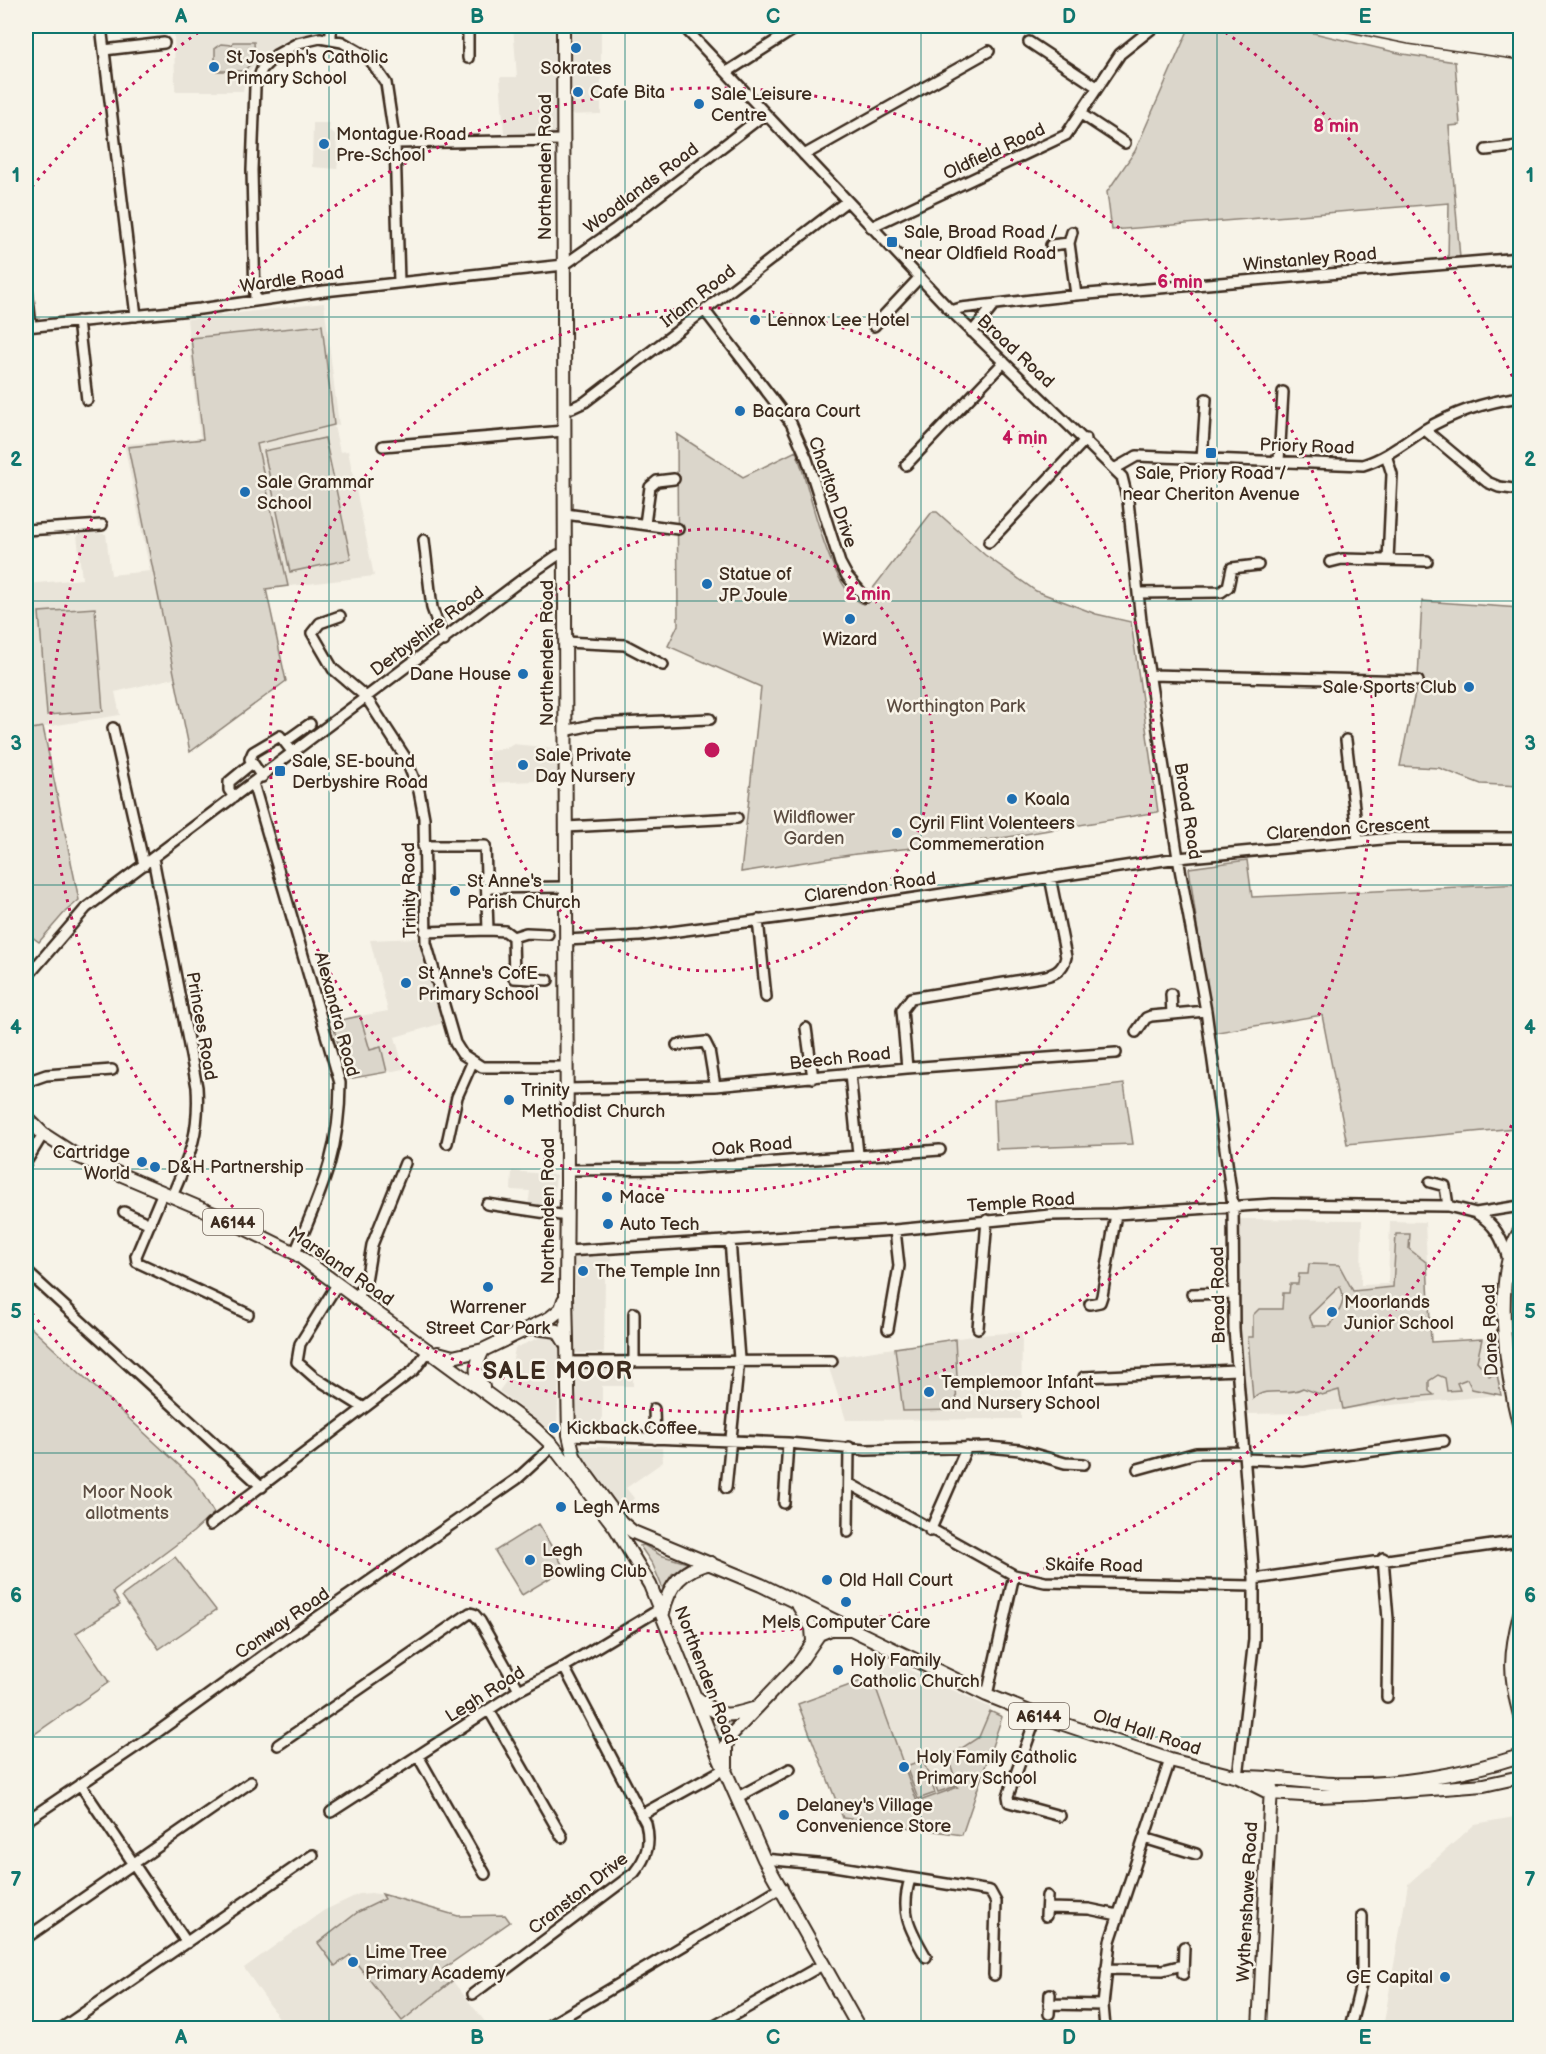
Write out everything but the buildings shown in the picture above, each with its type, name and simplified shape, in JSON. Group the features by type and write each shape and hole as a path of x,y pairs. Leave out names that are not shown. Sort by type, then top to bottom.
{"main road":[{"name":"Northenden Road","path":"563,26 566,1293 569,1435 574,1456 608,1505 621,1522 646,1539"},
{"name":"Marsland Road","path":"26,1117 43,1134 77,1156 267,1237 295,1253 536,1429 553,1446"},
{"name":"Dane Road","path":"1521,1231 1508,1258 1505,1301 1507,1362 1521,1428"},
{"path":"530,1328 556,1314 561,1309 566,1293"},
{"path":"530,1328 550,1328 558,1331 567,1345"},
{"name":"A6144","path":"429,1350 453,1357 483,1350 530,1328"},
{"path":"483,1350 477,1362 476,1377 487,1393"},
{"name":"Northenden Road","path":"553,1446 627,1546 662,1611 719,1757 726,1768 764,1859 782,1887 859,2028"},
{"name":"Old Hall Road","path":"646,1539 711,1563 834,1619 849,1629 987,1695 1037,1715 1170,1760 1238,1777 1270,1793 1318,1796 1365,1794 1484,1785 1521,1777"},
{"path":"662,1611 666,1594 682,1576 698,1565 711,1563"},
{"path":"796,1602 812,1628 813,1641"},
{"path":"1521,1614 1512,1648 1511,1670 1517,1686 1521,1715"},
{"path":"697,1698 716,1714 732,1715 754,1709 799,1663 813,1641 825,1630 849,1629"},
{"name":"Northenden Road","path":"726,1768 726,1746 730,1736 754,1709"},
{"name":"Old Hall Road","path":"1238,1777 1272,1777 1335,1784 1424,1778 1480,1768 1521,1756"},
{"name":"Wythenshawe Road","path":"1259,2028 1272,1777"}],"street":[{"path":"101,26 135,316"},
{"path":"331,26 331,39"},
{"path":"435,26 468,27 468,58"},
{"name":"Broad Road","path":"683,26 951,311 1116,468 1122,477 1128,501 1138,592 1178,858 1206,1011 1233,1206 1236,1370 1254,1582 1254,1639 1238,1777"},
{"path":"727,72 800,26"},
{"name":"Oldfield Road","path":"872,227 1055,141 1072,128 1120,54 1155,26"},
{"path":"255,301 252,170 255,87 268,62 286,48 309,40 331,39 368,57 381,72 390,95 395,143 399,283"},
{"path":"1029,42 1097,87"},
{"path":"104,51 164,43"},
{"path":"804,155 989,51"},
{"name":"Woodlands Road","path":"564,265 615,230 765,114"},
{"path":"1081,114 1125,143"},
{"path":"395,143 562,140"},
{"path":"1486,150 1521,146"},
{"name":"Irlam Road","path":"564,407 573,408 585,402 847,201"},
{"path":"1072,232 1069,243 1076,295"},
{"path":"1051,245 1069,243"},
{"name":"Winstanley Road","path":"951,311 1076,295 1521,258"},
{"name":"Wardle Road","path":"28,326 135,316 564,265"},
{"path":"874,326 919,278"},
{"path":"26,281 28,326"},
{"path":"972,332 995,304"},
{"name":"Charlton Drive","path":"705,311 791,423 807,459 840,563 854,586 865,597"},
{"path":"78,321 87,400"},
{"path":"906,465 1004,362"},
{"path":"1279,461 1283,392"},
{"name":"Priory Road","path":"1116,468 1137,456 1363,465 1386,456 1425,429 1475,406 1521,397"},
{"path":"1202,459 1206,399"},
{"path":"1425,429 1487,482 1499,487 1521,489"},
{"path":"383,446 564,431"},
{"path":"989,542 1086,439"},
{"path":"1386,456 1392,474 1388,560"},
{"path":"645,524 650,487 657,481 675,479"},
{"path":"565,514 678,529"},
{"path":"26,530 102,525"},
{"path":"424,540 432,608 444,640"},
{"name":"Derbyshire Road","path":"26,978 86,908 294,754 520,581 558,555 565,554"},
{"path":"1330,562 1342,559 1427,561"},
{"path":"1138,592 1221,592 1228,587 1232,567 1258,566"},
{"name":"Trinity Road","path":"340,616 320,623 312,633 333,669 366,697 413,774 422,803 424,932 456,1043 462,1054 472,1062"},
{"path":"565,642 625,645 663,665"},
{"path":"1150,675 1418,681"},
{"path":"565,731 596,724 710,719"},
{"path":"285,741 307,726 312,739"},
{"path":"113,728 144,865"},
{"path":"262,777 250,756 275,737 280,736 294,754"},
{"path":"1346,740 1358,841"},
{"path":"234,797 229,790 229,782 252,763"},
{"name":"Alexandra Road","path":"253,783 340,1083 340,1120 332,1164 295,1253"},
{"path":"566,826 737,818"},
{"name":"Clarendon Crescent","path":"1178,858 1393,838 1521,838"},
{"path":"423,846 485,846 488,930"},
{"name":"Princes Road","path":"153,858 197,1087 198,1112 193,1149 150,1224 136,1256 140,1265 248,1314"},
{"name":"Clarendon Road","path":"566,940 640,936 1178,858"},
{"path":"907,1068 902,1027 903,1005 917,996 1041,978 1059,971 1065,965 1066,957 1050,877"},
{"path":"487,888 565,887"},
{"path":"758,920 766,997"},
{"path":"424,932 488,930 505,931 513,937"},
{"path":"513,937 526,933 548,934"},
{"path":"513,937 514,978 548,980"},
{"path":"1171,994 1172,1014"},
{"path":"1136,1032 1146,1018 1206,1011"},
{"path":"806,1028 813,1078"},
{"path":"676,1046 705,1042 709,1050 715,1086"},
{"name":"Beech Road","path":"567,1089 715,1086 907,1068 1116,1053"},
{"path":"447,1143 457,1097 472,1062 495,1068 566,1067"},
{"path":"26,1082 46,1075 112,1070"},
{"path":"850,1074 858,1154"},
{"path":"26,1162 43,1134"},
{"name":"Oak Road","path":"567,1170 678,1169 858,1154 940,1150"},
{"path":"357,1298 366,1281 379,1226 405,1163"},
{"path":"1430,1182 1445,1186 1448,1206"},
{"path":"487,1204 567,1216"},
{"name":"Temple Road","path":"567,1251 895,1230 1050,1215 1116,1214 1273,1204 1448,1206 1476,1213 1490,1221 1503,1241 1508,1258"},
{"name":"Temple Road","path":"1476,1213 1521,1206"},
{"path":"124,1212 150,1224"},
{"path":"1090,1304 1100,1302 1102,1296 1116,1214"},
{"path":"978,1328 987,1220"},
{"path":"888,1329 899,1266 895,1230"},
{"path":"726,1488 739,1359 730,1240"},
{"path":"26,1271 262,1487"},
{"path":"338,1283 300,1344 297,1362 314,1377 364,1408"},
{"path":"1192,1294 1234,1293"},
{"path":"633,1314 634,1360"},
{"path":"210,1525 414,1370 429,1350"},
{"path":"567,1362 739,1359 832,1361"},
{"path":"1084,1377 1236,1370"},
{"path":"650,1439 654,1409"},
{"path":"569,1435 731,1440 866,1450 967,1447 1020,1450 1065,1463 1084,1465"},
{"path":"1138,1469 1196,1453 1303,1461 1444,1441"},
{"path":"784,1503 788,1443"},
{"name":"Conway Road","path":"26,1821 518,1479 553,1446"},
{"path":"848,1532 849,1447"},
{"path":"930,1531 967,1447"},
{"name":"Skaife Road","path":"850,1480 930,1531 1014,1575 1045,1582 1254,1582 1383,1558 1521,1541"},
{"path":"1383,1558 1388,1619 1387,1697"},
{"path":"987,1695 1014,1575"},
{"name":"Legh Road","path":"331,1812 519,1690 662,1611"},
{"path":"278,1745 470,1613 480,1621 519,1690"},
{"name":"Cranston Drive","path":"473,1994 634,1874 641,1865 650,1843 642,1815 564,1667"},
{"path":"489,1710 562,1837"},
{"path":"1037,1715 1008,1796 1009,1802 1060,1816"},
{"path":"418,1756 485,1874"},
{"path":"1106,2028 1103,2005 1110,1941 1170,1760"},
{"path":"642,1815 726,1768"},
{"path":"738,1797 790,1769"},
{"path":"26,1938 250,1782"},
{"path":"80,1784 187,1943"},
{"path":"1144,1838 1196,1854"},
{"path":"62,2028 314,1855"},
{"path":"764,1859 828,1864 990,1891 996,1902 994,1975"},
{"path":"910,1879 904,1898 905,1914 926,1957"},
{"path":"545,2028 782,1887"},
{"path":"1047,1896 1046,1912 1089,1909 1118,1916"},
{"path":"1350,2028 1362,1980 1362,1916"},
{"path":"1106,1969 1183,1970 1184,1947"},
{"path":"711,2028 824,1964"},
{"path":"1049,2004 1103,2005"}],"shaded area":[{"name":"St Joseph's Catholic Primary School","path":"174,26 320,27 316,33 288,39 262,55 246,76 243,91 175,91"},
{"path":"513,26 601,26 601,114 561,115 560,133 504,133 500,77 517,77"},
{"name":"Montague Road Pre-School","path":"313,123 330,123 329,130 336,136 337,152 343,151 343,161 338,162 337,169 312,167"},
{"name":"Sale Grammar School","path":"324,303 339,425 334,426 340,452 348,451 374,576 266,589 286,681 190,752 174,678 115,692 120,715 26,730 26,584 82,579 77,535 91,533 106,534 111,575 150,571 124,444 200,438 187,319"},
{"name":"Sale Private Day Nursery","path":"512,744 555,748 558,780 490,783 489,751 506,748"},
{"name":"St Anne's CofE Primary School","path":"417,938 443,1023 395,1037 404,1069 348,1079 332,1021 388,1011 370,940"},
{"path":"512,1171 556,1175 553,1208 528,1206 530,1191 511,1190"},
{"name":"Moorlands Junior School","path":"1236,1219 1362,1220 1361,1285 1388,1284 1390,1221 1425,1222 1431,1342 1495,1339 1501,1395 1303,1413 1241,1414 1235,1360"},
{"path":"575,1256 611,1257 611,1273 605,1274 604,1353 575,1353"},
{"name":"Templemoor Infant and Nursery School","path":"1022,1332 1021,1419 846,1420 828,1365 829,1358 978,1335"},
{"path":"548,1334 560,1338 557,1430 553,1432 499,1391 510,1376 515,1348"},
{"path":"633,1366 633,1386 602,1386 602,1433 575,1433 575,1367"},
{"path":"582,1447 662,1448 663,1462 626,1488 634,1498 624,1512 580,1452"},
{"name":"Holy Family Catholic Primary School","path":"891,1661 991,1708 990,1711 1002,1717 962,1835 843,1818 798,1704 880,1674"},
{"path":"1520,1816 1520,2028 1383,2028 1408,1884 1475,1824"},
{"name":"Lime Tree Primary Academy","path":"371,1893 400,1897 458,1916 505,1915 510,1922 443,1969 490,2028 286,2028 244,1968 323,1911 359,1894"}],"green space":[{"path":"1190,26 1284,26 1403,54 1455,62 1460,125 1449,126 1460,258 1448,261 1449,203 1112,230 1107,192 1135,151"},
{"path":"233,42 254,42 255,59 244,71 215,71 215,48 221,44 232,45"},
{"path":"322,325 334,425 257,444 288,586 266,589 286,681 190,752 128,447 203,439 191,338"},
{"name":"Worthington Park","path":"677,434 743,477 796,451 830,558 839,578 850,594 863,604 872,597 870,592 932,512 937,512 985,555 1036,591 1096,614 1131,622 1158,812 996,839 856,854 741,872 761,687 668,646 678,625"},
{"path":"325,438 351,559 290,572 264,451"},
{"name":"Sale Sports Club","path":"1422,601 1520,608 1520,786 1481,784 1439,768 1400,766 1418,678"},
{"path":"95,608 103,711 47,715 39,612"},
{"path":"43,727 79,900 65,912 39,942 28,934 26,936 26,730"},
{"path":"1247,860 1252,897 1520,884 1520,1125 1515,1128 1347,1144 1322,1015 1212,1033 1189,868"},
{"path":"360,1016 370,1050 381,1047 387,1072 348,1079 334,1029 343,1027 341,1020"},
{"path":"1124,1084 1133,1144 996,1149 994,1100"},
{"path":"1396,1234 1410,1234 1409,1249 1427,1263 1431,1342 1482,1339 1477,1361 1489,1376 1497,1374 1501,1395 1472,1389 1467,1379 1457,1383 1460,1390 1447,1391 1445,1378 1438,1375 1429,1381 1429,1391 1434,1395 1399,1398 1343,1409 1339,1390 1322,1395 1303,1388 1290,1392 1264,1393 1253,1399 1248,1337 1253,1337 1253,1315 1259,1309 1282,1309 1283,1293 1289,1293 1290,1284 1298,1284 1299,1274 1308,1274 1309,1264 1339,1265 1353,1291 1393,1287","holes":["1340,1286 1341,1307 1330,1326 1313,1326 1309,1316"]},
{"name":"Moor Nook allotments","path":"26,1323 194,1479 214,1513 193,1532 113,1592 120,1605 76,1633 109,1682 26,1740"},
{"path":"955,1339 957,1377 947,1376 947,1386 956,1386 957,1410 903,1411 895,1348"},
{"name":"Legh Bowling Club","path":"538,1524 565,1569 522,1595 495,1551"},
{"path":"644,1545 660,1555 687,1563 672,1574 663,1589 653,1565 640,1546"},
{"name":"Moor Nook allotments","path":"175,1557 216,1610 159,1649 122,1596"},
{"name":"Holy Family Catholic Primary School","path":"872,1677 917,1802 958,1787 948,1757 979,1737 990,1711 1002,1717 962,1835 843,1818 798,1704"},
{"path":"708,1717 733,1721 720,1740 717,1740"},
{"path":"923,1760 935,1793 918,1799 906,1766"},
{"path":"951,1774 956,1786 938,1792 933,1780"},
{"path":"382,1894 458,1916 505,1915 510,1922 443,1969 452,1981 402,2021 350,1955 335,1966 318,1943 358,1912 385,1899"}],"tram line":[{"path":"1319,26 1408,44 1520,60"}],"place":[{"name":"Sokrates","path":"576,48"},
{"name":"St Joseph's Catholic Primary School","path":"214,67"},
{"name":"Cafe Bita","path":"578,92"},
{"name":"Sale Leisure Centre","path":"699,104"},
{"name":"Montague Road Pre-School","path":"324,144"},
{"name":"Sale, Broad Road / near Oldfield Road","path":"892,242"},
{"name":"Lennox Lee Hotel","path":"755,320"},
{"name":"Bacara Court","path":"740,411"},
{"name":"Sale, Priory Road / near Cheriton Avenue","path":"1211,453"},
{"name":"Sale Grammar School","path":"245,492"},
{"name":"Statue of JP Joule","path":"707,584"},
{"name":"Wizard","path":"850,619"},
{"name":"Dane House","path":"523,674"},
{"name":"Sale Sports Club","path":"1469,687"},
{"name":"Sale Private Day Nursery","path":"523,765"},
{"name":"Sale, SE-bound Derbyshire Road","path":"280,771"},
{"name":"Koala","path":"1012,799"},
{"name":"Cyril Flint Volenteers Commemeration","path":"897,833"},
{"name":"St Anne's Parish Church","path":"455,891"},
{"name":"St Anne's CofE Primary School","path":"406,983"},
{"name":"Trinity Methodist Church","path":"509,1100"},
{"name":"Cartridge World","path":"142,1162"},
{"name":"D&H Partnership","path":"155,1167"},
{"name":"Mace","path":"607,1197"},
{"name":"Auto Tech","path":"608,1224"},
{"name":"The Temple Inn","path":"583,1271"},
{"name":"Warrener Street Car Park","path":"488,1287"},
{"name":"Moorlands Junior School","path":"1332,1312"},
{"name":"Templemoor Infant and Nursery School","path":"929,1392"},
{"name":"Kickback Coffee","path":"554,1428"},
{"name":"Legh Arms","path":"561,1507"},
{"name":"Legh Bowling Club","path":"530,1560"},
{"name":"Old Hall Court","path":"827,1580"},
{"name":"Mels Computer Care","path":"846,1602"},
{"name":"Holy Family Catholic Church","path":"838,1670"},
{"name":"Holy Family Catholic Primary School","path":"904,1767"},
{"name":"Delaney's Village Convenience Store","path":"784,1815"},
{"name":"Lime Tree Primary Academy","path":"353,1962"},
{"name":"GE Capital","path":"1445,1977"}],"district":[{"name":"SALE MOOR","path":"558,1371"}],"park label":[{"name":"Wildflower Garden","path":"814,827"}]}
